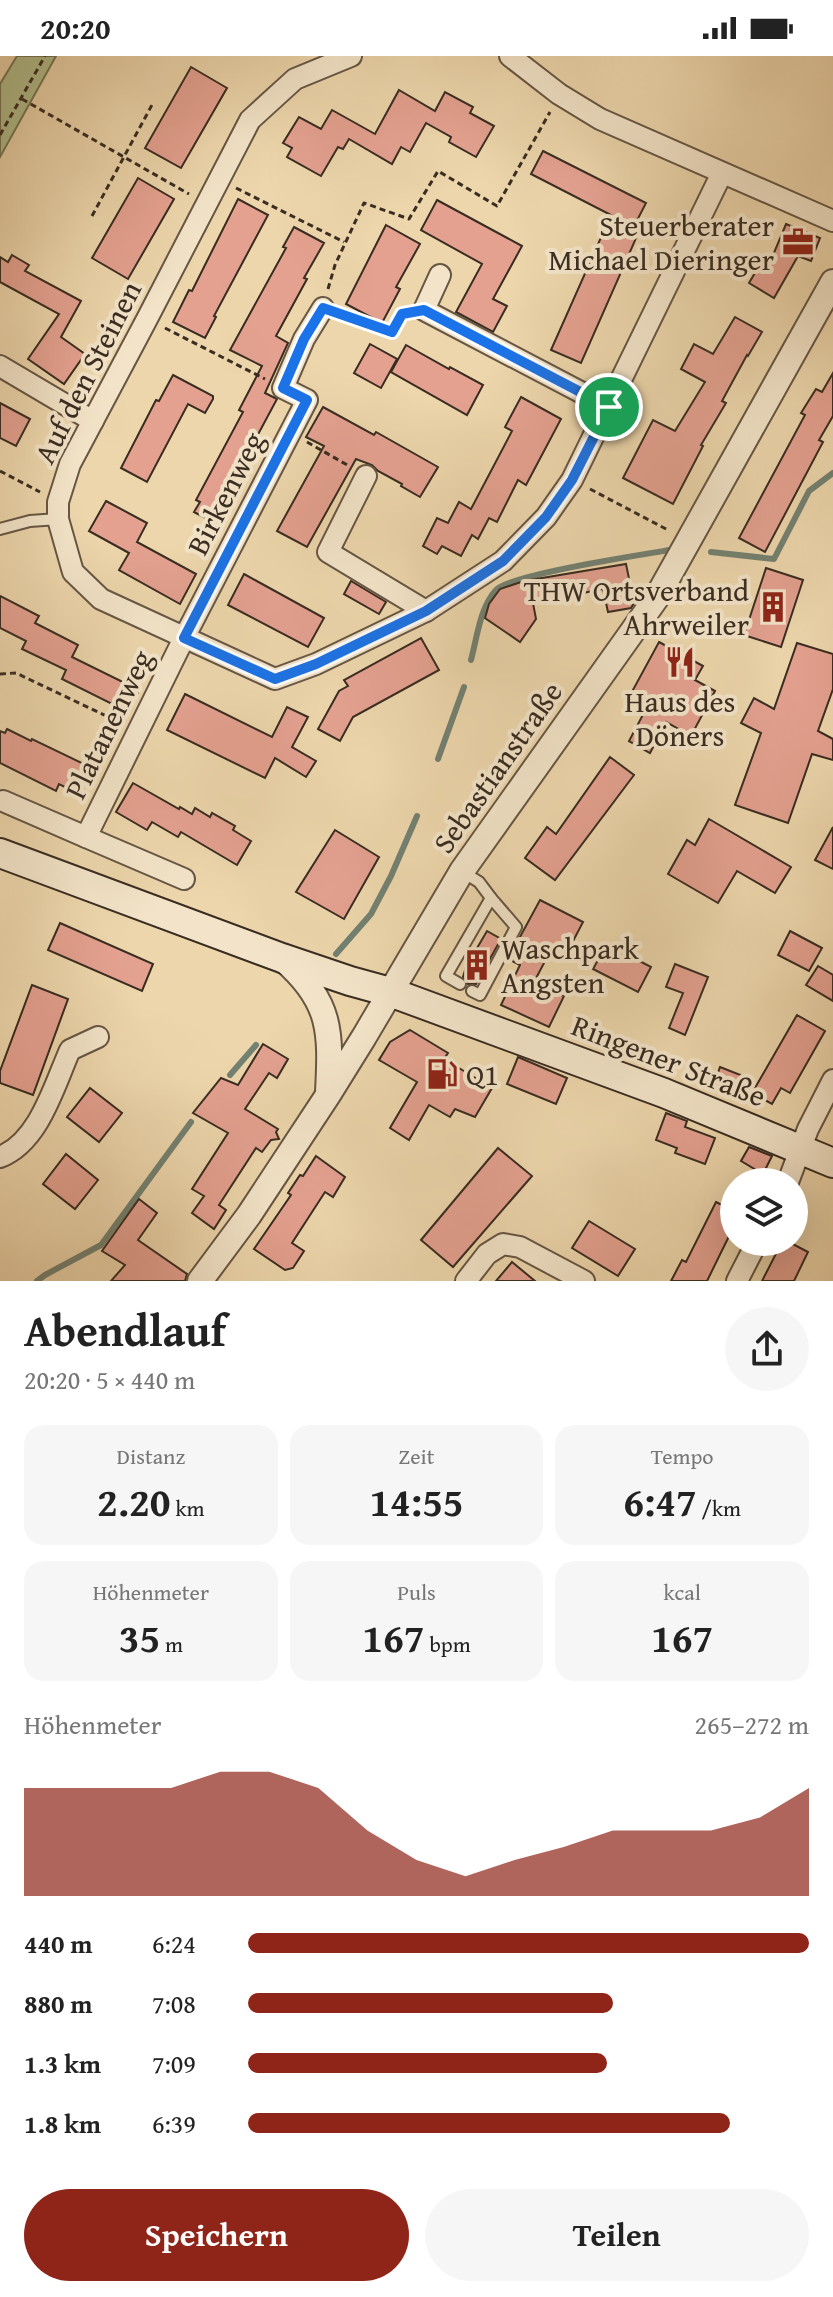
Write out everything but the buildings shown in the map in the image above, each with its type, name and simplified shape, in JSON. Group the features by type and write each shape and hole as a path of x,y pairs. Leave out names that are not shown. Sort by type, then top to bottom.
{"main road":[{"name":"Ringener Straße","path":"0,853 282,958 390,992 664,1093 833,1163"}],"street":[{"name":"Auf den Steinen","path":"58,510 70,464 250,120 295,79 351,56"},
{"path":"510,56 559,94 600,119 833,221"},
{"path":"58,510 73,572 101,599 275,679 316,664 426,611 503,561 546,517 572,480 722,173"},
{"path":"440,275 424,310 609,407"},
{"name":"Sebastianstraße","path":"200,1281 249,1215 328,1095 462,871 657,597 833,282"},
{"path":"283,388 304,339 323,308"},
{"path":"0,366 93,421"},
{"name":"Birkenweg","path":"184,638 307,400 283,388"},
{"path":"366,476 328,552 426,611"},
{"name":"Platanenweg","path":"86,837 184,638"},
{"name":"Platanenweg","path":"3,801 184,879"},
{"path":"282,958 303,977 321,1005 329,1032 328,1095"},
{"path":"0,1157 13,1152 33,1131 70,1050 98,1037"},
{"path":"793,1168 808,1129 833,1080"},
{"path":"466,1281 487,1254 503,1244 520,1247 584,1281"},
{"path":"737,1281 750,1256"}],"lane":[{"path":"0,529 58,510"},
{"path":"462,871 479,882 516,927 487,972 480,995 472,991"},
{"path":"460,984 446,976 491,898"},
{"path":"465,941 478,948"},
{"path":"457,956 469,962"}],"path":[{"path":"0,135 45,56"},
{"path":"424,310 402,314 392,332 323,308 335,265 364,203 409,219 438,171 497,206 559,94"},
{"path":"22,99 206,204"},
{"path":"92,216 153,103"},
{"path":"218,179 344,242"},
{"path":"147,319 283,388"},
{"path":"289,433 366,476"},
{"path":"0,471 58,510"},
{"path":"572,480 691,540"},
{"path":"0,674 16,673 138,731"}],"green space":[{"path":"17,56 56,56 0,157 0,84"}],"waterway":[{"path":"711,552 774,559 809,491 833,473"},
{"path":"471,660 486,605 496,590 507,584 580,565 676,549"},
{"path":"438,759 464,687"},
{"path":"336,954 371,914 417,816"},
{"path":"230,1075 256,1045"},
{"path":"37,1281 101,1245 191,1122"}],"place":[{"name":"Steuerberater Michael Dieringer","path":"798,242"},
{"name":"THW Ortsverband Ahrweiler","path":"773,607"},
{"name":"Haus des Döners","path":"680,662"},
{"name":"Waschpark Angsten","path":"477,965"},
{"name":"Q1","path":"442,1074"}],"route":[{"path":"323,308 392,332 402,314 424,310 609,407 572,480 546,517 503,561 426,611 316,664 275,679 184,638 307,400 283,388 304,339 323,308"}]}
